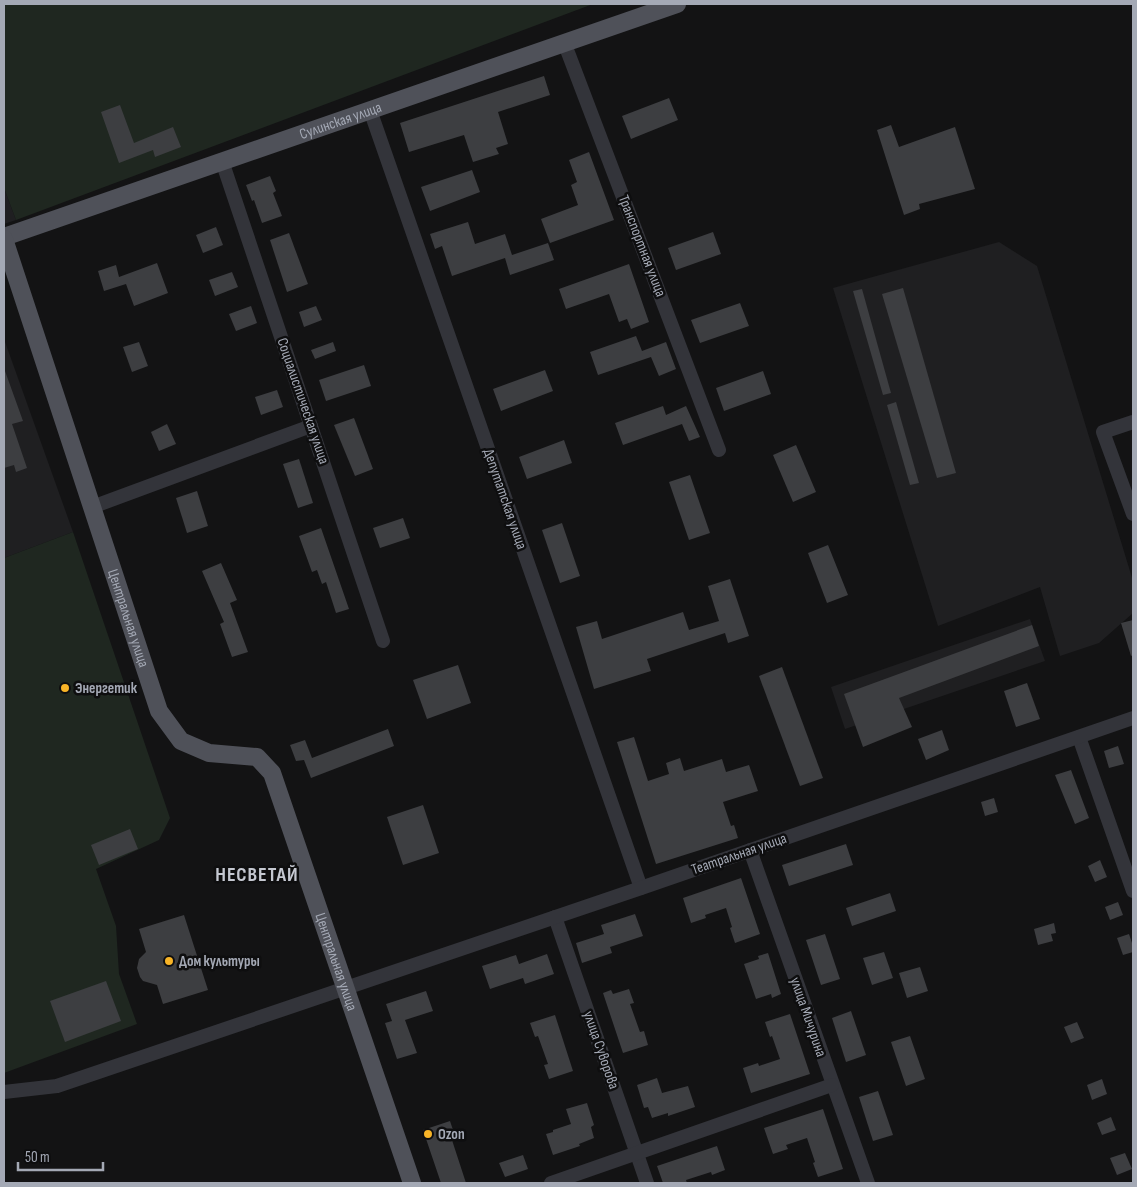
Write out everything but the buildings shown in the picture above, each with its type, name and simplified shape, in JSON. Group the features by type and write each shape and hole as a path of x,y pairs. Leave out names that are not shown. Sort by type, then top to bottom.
{"main road":[{"name":"Сулинская улица","path":"4,238 677,4"},
{"name":"Центральная улица","path":"4,238 159,711 181,741 209,753 256,757 272,773 412,1183"}],"street":[{"name":"Транспортная улица","path":"564,42 719,450"},
{"name":"Депутатская улица","path":"370,110 641,888"},
{"name":"Социалистическая улица","path":"222,161 383,641"},
{"path":"1133,422 1103,432 1133,514"},
{"path":"92,507 311,426"},
{"name":"Театральная улица","path":"4,1092 57,1086 641,888 1133,718"},
{"path":"1079,737 1133,891"},
{"name":"улица Мичурина","path":"750,850 868,1183"},
{"name":"улица Суворова","path":"555,917 647,1183"},
{"path":"551,1183 832,1085"}],"shaded area":[{"path":"4,4 593,4 16,220 4,188"},
{"path":"4,188 16,220 4,224"},
{"path":"999,242 1037,266 1133,581 1133,613 1099,643 1060,656 1040,587 938,626 833,288"},
{"path":"4,339 73,532 4,558"},
{"name":"Энергетик","path":"73,532 170,818 159,840 96,869 116,926 119,974 137,1024 4,1073 4,558"},
{"path":"1030,619 1045,661 845,729 831,687"}],"place":[{"name":"Энергетик","path":"65,688"},
{"name":"Дом культуры","path":"169,961"},
{"name":"Ozon","path":"428,1134"}],"district":[{"name":"НЕСВЕТАЙ","path":"257,875"}]}
